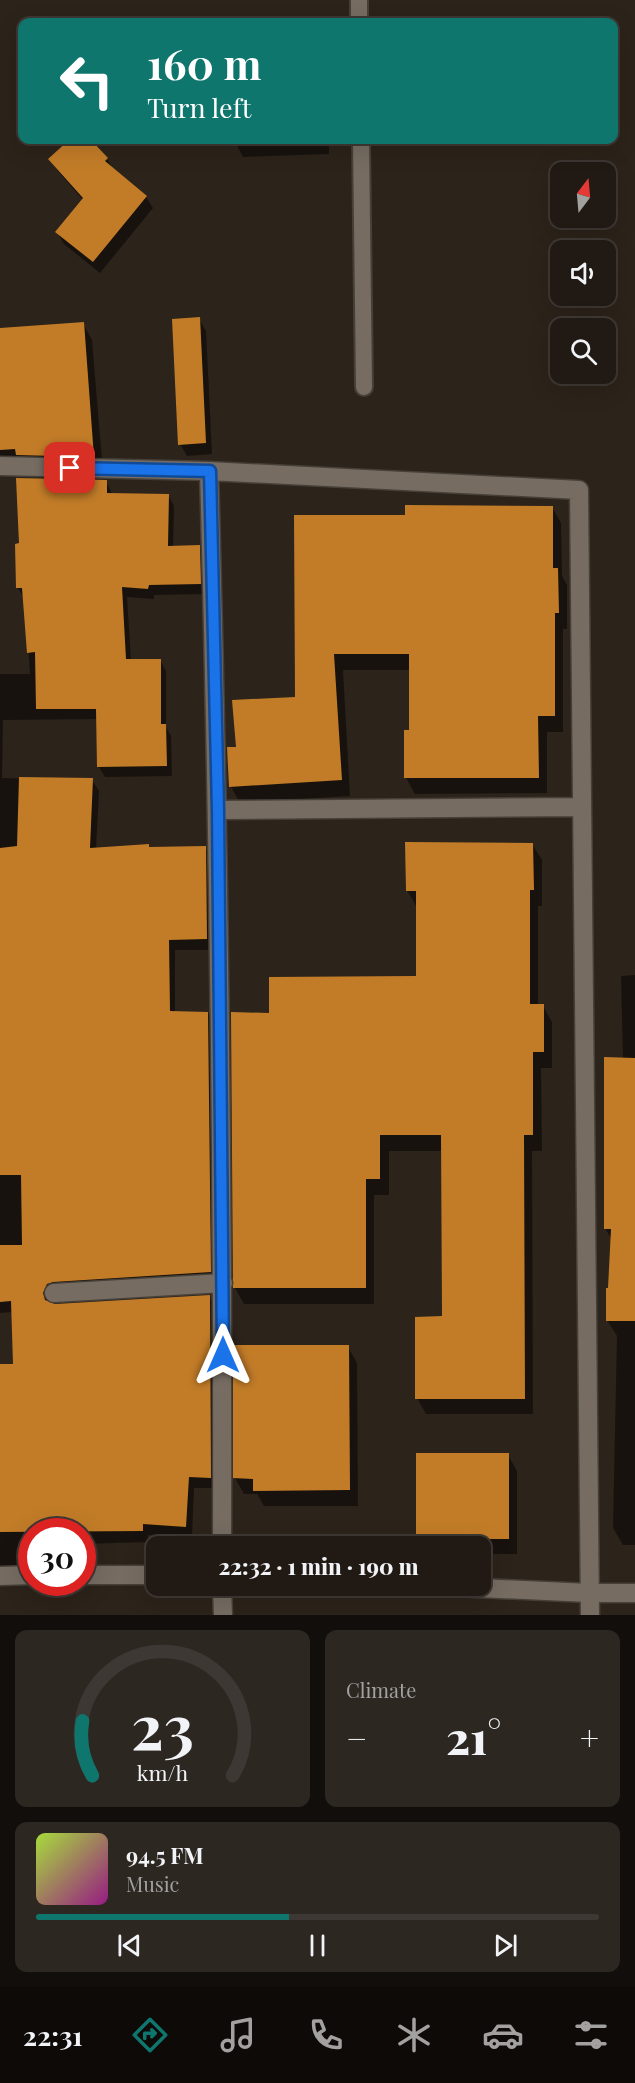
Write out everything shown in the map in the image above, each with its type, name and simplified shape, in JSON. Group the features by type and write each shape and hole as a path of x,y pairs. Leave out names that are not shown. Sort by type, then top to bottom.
{"street":[{"path":"0,466 210,471 579,490 590,1615"},
{"path":"210,471 218,810 223,1283 222,1536"},
{"path":"218,810 582,807"},
{"path":"54,1293 223,1283"},
{"path":"0,1576 18,1575"},
{"path":"96,1575 146,1575"},
{"path":"491,1588 635,1593"},
{"path":"222,1596 223,1615"}],"lane":[{"path":"359,0 359,18"},
{"path":"361,144 364,387"}],"building":[{"path":"65,144 95,144 108,158 105,161 147,196 93,262 55,232 83,198 48,159"},
{"path":"200,317 206,443 178,445 172,319"},
{"path":"84,322 94,457 16,455 15,449 0,450 0,328"},
{"path":"16,478 107,480 107,493 169,494 168,546 200,545 201,584 149,585 148,589 122,587 126,659 161,659 161,724 166,724 167,766 97,767 96,709 36,709 35,652 27,653 22,588 16,588 15,544 19,543"},
{"path":"405,505 553,506 553,568 558,568 559,613 555,613 555,716 538,716 539,778 404,778 404,730 409,730 409,654 334,654 342,780 229,787 227,747 236,747 232,700 295,697 294,515 405,515"},
{"path":"19,777 93,778 90,848 149,844 149,847 206,846 207,939 169,940 170,1011 208,1012 211,1272 53,1282 47,1284 43,1293 45,1300 55,1304 210,1295 211,1478 189,1477 186,1527 143,1524 143,1531 96,1531 96,1518 18,1518 18,1532 0,1532 0,1364 13,1364 11,1301 0,1302 0,1245 22,1245 21,1175 0,1175 0,848 17,846"},
{"path":"405,842 533,843 534,890 530,890 530,1004 544,1004 544,1052 533,1052 533,1135 524,1135 525,1399 415,1399 415,1317 442,1316 441,1135 380,1135 380,1179 366,1179 366,1288 233,1288 231,1012 269,1013 269,977 416,976 416,891 406,891"},
{"path":"604,1057 635,1058 635,1321 606,1321 611,1229 604,1229"},
{"path":"233,1345 349,1345 350,1490 253,1491 253,1479 233,1478"},
{"path":"416,1453 509,1453 509,1539 491,1539 491,1536 416,1536"}],"route":[{"path":"70,468 210,471 218,810 223,1355"}]}
